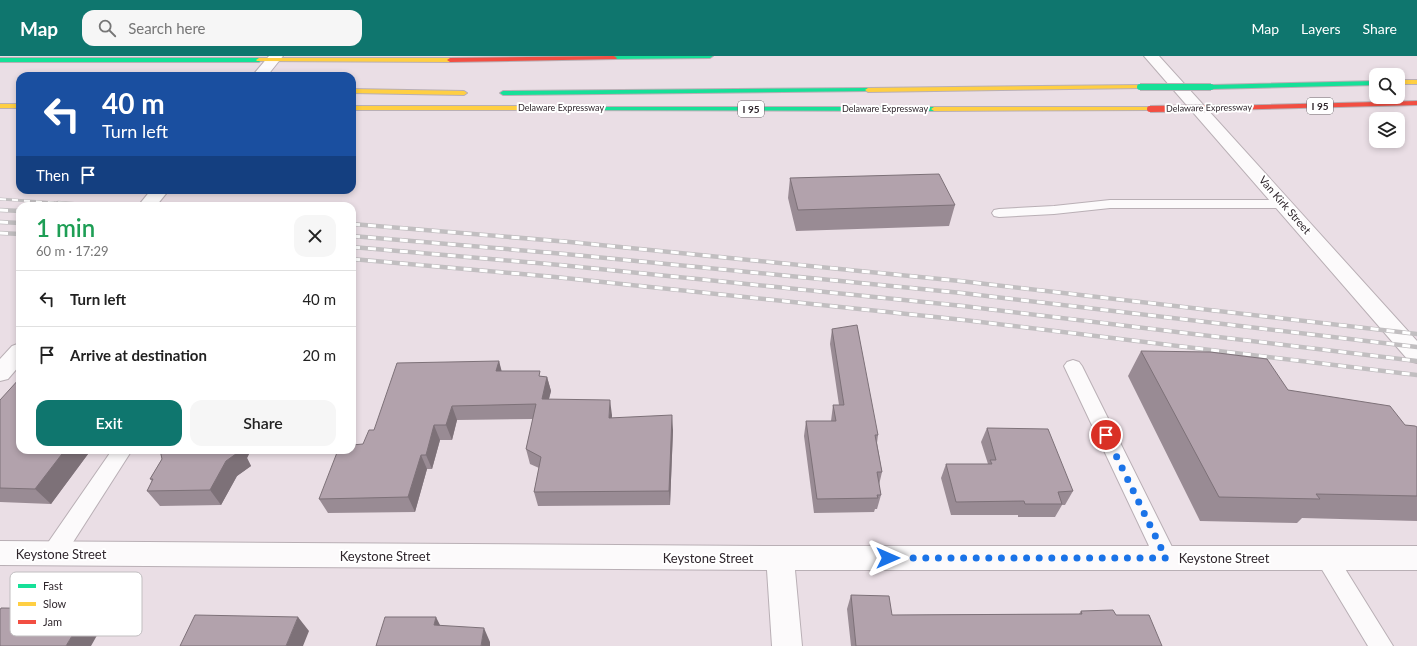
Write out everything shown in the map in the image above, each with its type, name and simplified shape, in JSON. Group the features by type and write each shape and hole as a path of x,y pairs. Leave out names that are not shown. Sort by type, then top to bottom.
{"main road":[{"path":"3,59 710,56"},
{"path":"1405,82 1417,82"},
{"name":"Delaware Expressway","path":"493,93 1211,87 1369,83"},
{"path":"356,91 477,93"},
{"name":"Delaware Expressway","path":"356,108 1150,109 1417,103"},
{"path":"0,106 16,106"}],"street":[{"name":"Van Kirk Street","path":"1150,56 1284,204 1417,355"},
{"path":"262,72 274,58"},
{"path":"150,202 157,194"},
{"path":"0,373 16,355"},
{"name":"Keystone Street","path":"0,553 780,558 1417,558"},
{"path":"780,558 787,646"}],"lane":[{"path":"999,213 1054,210 1110,204 1284,204"},
{"path":"1073,366 1166,558"},
{"path":"54,554 119,454"},
{"path":"1326,558 1381,646"}],"building":[{"path":"939,174 955,205 798,210 790,178"},
{"path":"857,325 878,435 875,435 882,472 877,472 881,495 877,495 878,498 817,499 806,421 836,421 833,405 844,405 832,329"},
{"path":"1141,351 1210,352 1267,359 1288,390 1390,406 1405,425 1417,427 1417,496 1316,494 1320,499 1219,497"},
{"path":"499,361 496,371 540,371 539,376 547,377 542,399 610,400 609,418 672,415 669,491 534,492 541,457 526,449 536,404 452,406 446,425 434,425 426,455 421,455 408,497 319,499 336,454 356,454 356,445 363,444 369,430 374,430 397,363"},
{"path":"16,382 16,454 62,454 35,489 0,488 0,400"},
{"path":"987,428 1048,429 1073,491 1058,492 1062,504 1025,504 1024,501 956,502 946,464 992,464 990,460 996,460"},
{"path":"161,454 236,454 226,461 210,490 147,491 153,479 150,479 162,459"},
{"path":"851,595 889,596 892,615 1082,614 1081,611 1113,610 1116,615 1149,615 1162,646 856,646"},
{"path":"1,608 10,608 10,636 72,636 66,646 0,646"},
{"path":"195,615 298,617 286,646 180,646"},
{"path":"385,617 436,617 434,625 484,628 481,646 376,646"}],"railway":[{"path":"0,199 43,202"},
{"path":"0,210 16,211"},
{"path":"0,222 16,223"},
{"path":"356,224 570,242 960,281 1417,334"},
{"path":"0,233 16,234"},
{"path":"356,236 565,254 962,293 1417,347"},
{"path":"356,247 560,265 963,306 1417,361"},
{"path":"356,259 555,277 964,320 1417,375"}],"traffic: fast":[{"path":"614,58 710,56"},
{"path":"0,60 259,60"},
{"path":"1211,87 1369,83"},
{"path":"1140,87 1211,87"},
{"path":"503,93 868,90"},
{"path":"533,108 934,109"}],"traffic: slow":[{"path":"259,60 450,60"},
{"path":"1405,82 1417,82"},
{"path":"868,90 1140,87"},
{"path":"356,91 464,93"},
{"path":"0,106 16,106"},
{"path":"356,108 533,108"},
{"path":"934,109 1150,109"}],"traffic: jam":[{"path":"450,60 614,58"},
{"path":"1222,108 1417,103"},
{"path":"1150,109 1222,108"}],"route":[{"path":"888,558 1166,558 1106,435"}]}
